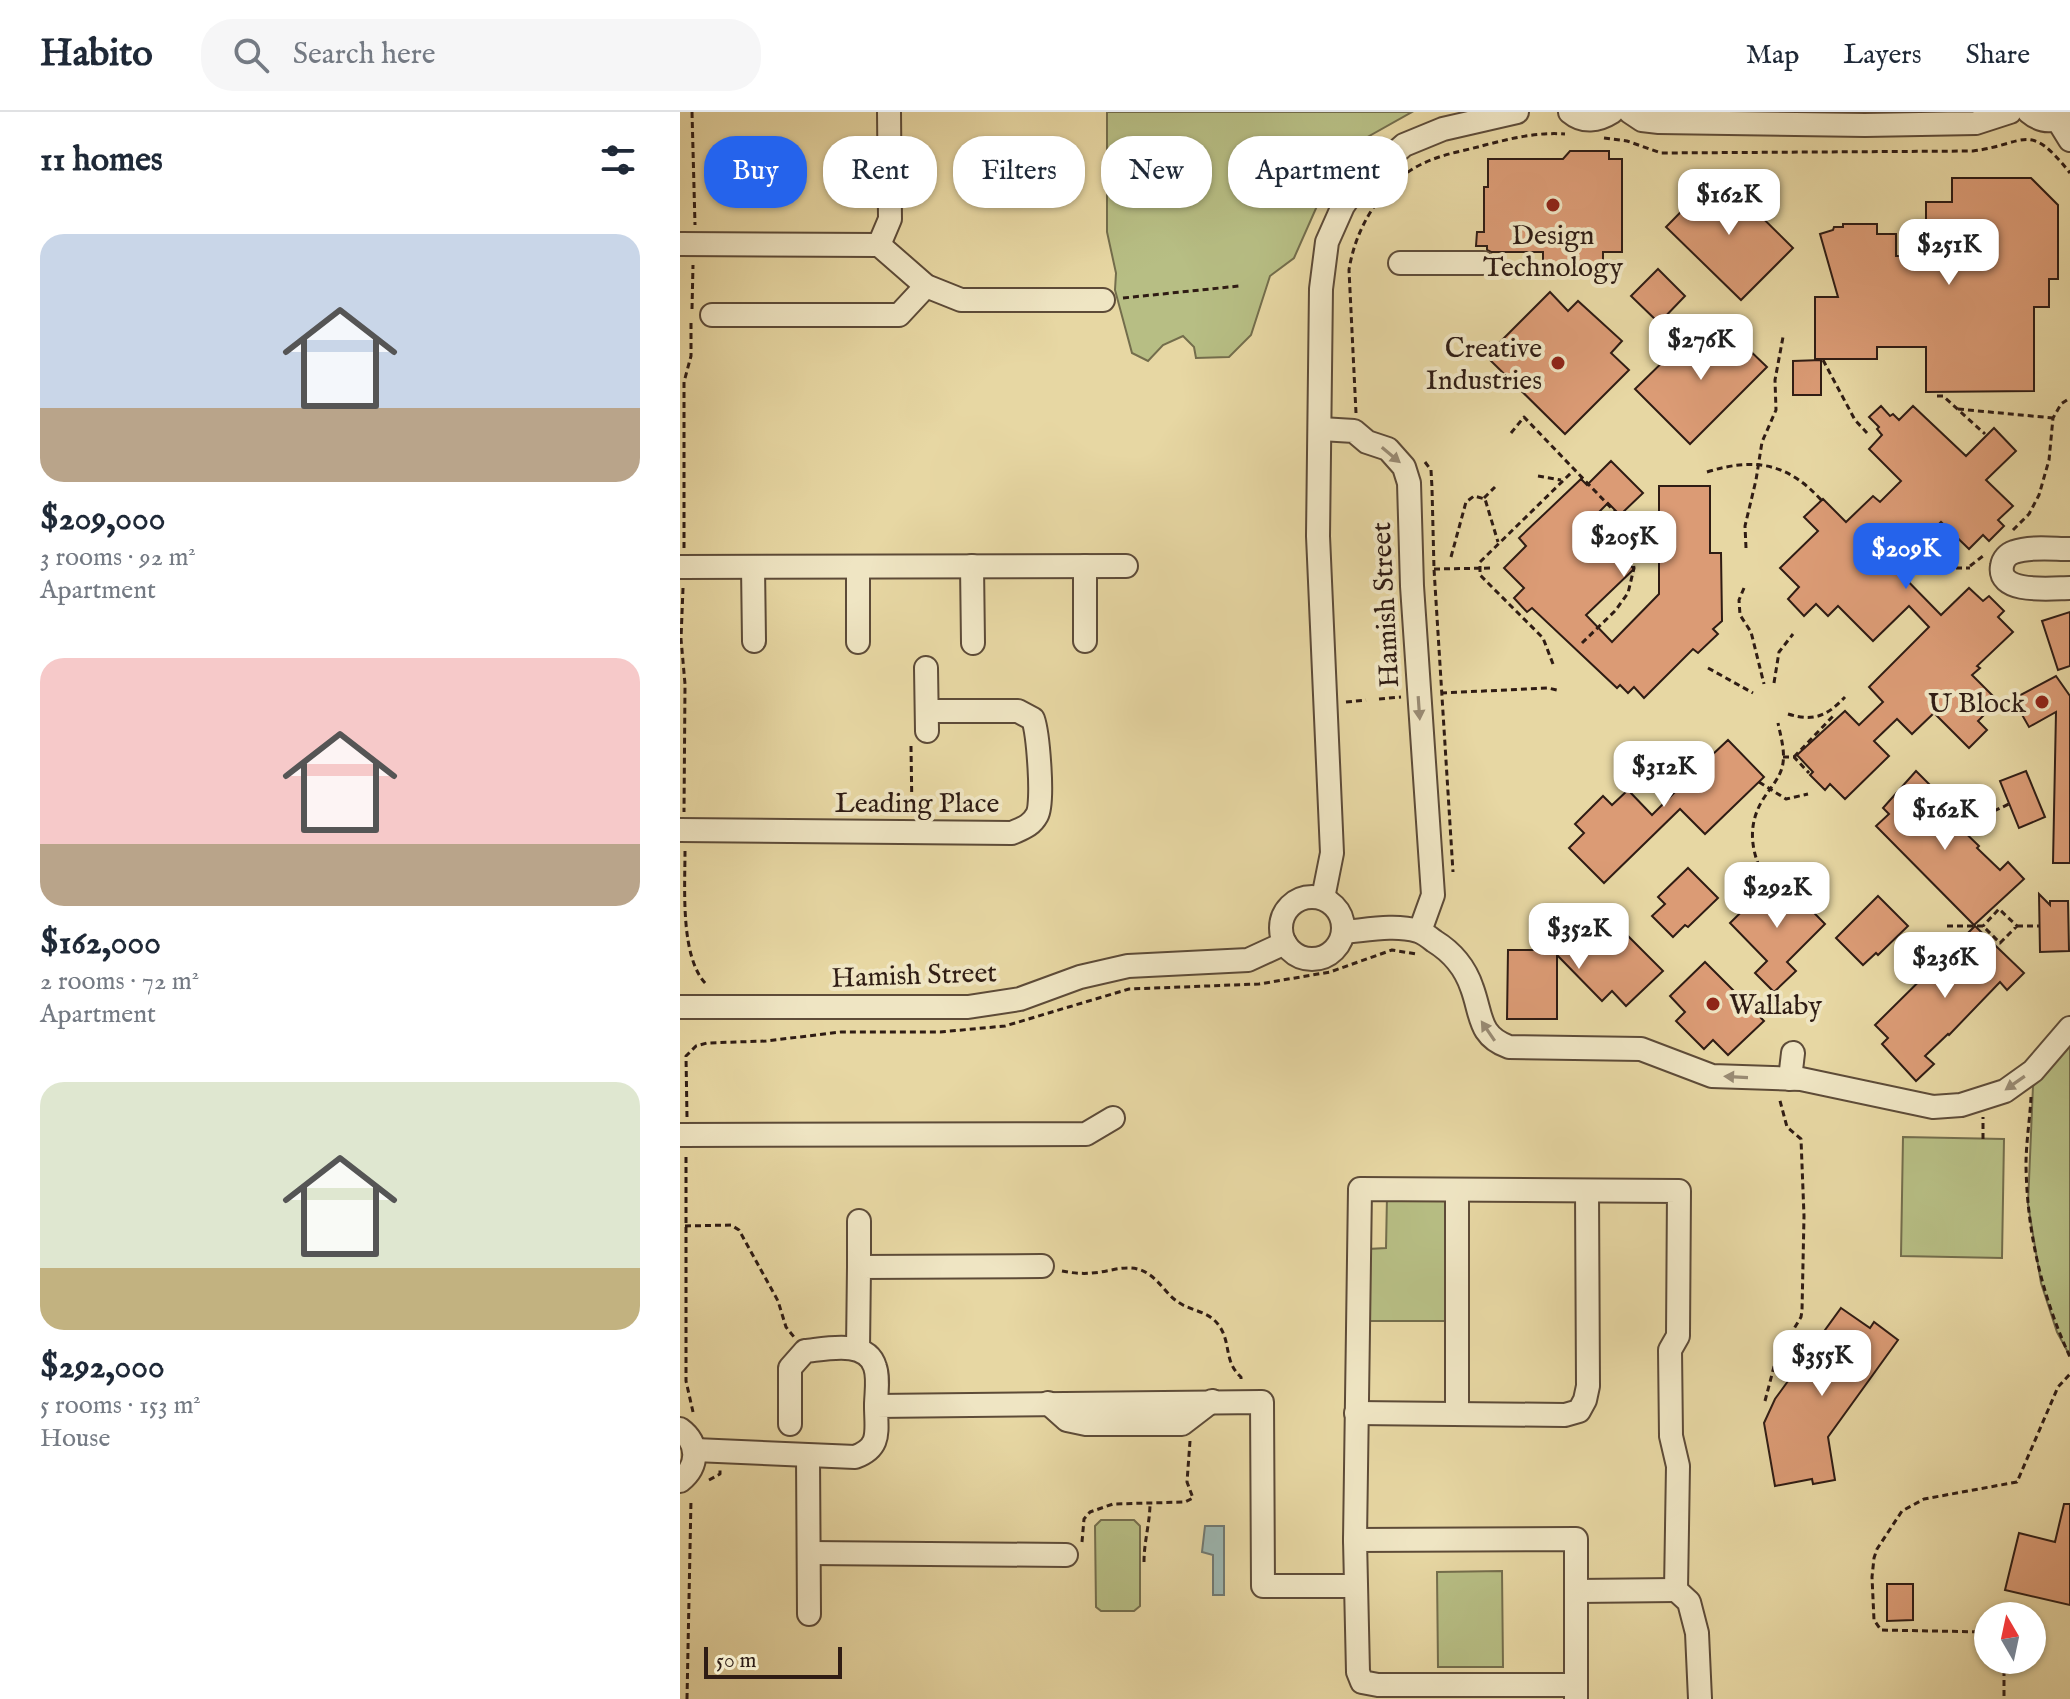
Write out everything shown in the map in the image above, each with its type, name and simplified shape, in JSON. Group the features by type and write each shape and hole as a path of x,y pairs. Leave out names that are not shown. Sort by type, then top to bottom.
{"street":[{"path":"879,245 890,219 889,112"},
{"path":"1323,898 1332,853 1318,536 1323,265 1327,242 1343,206 1370,172 1404,145 1443,129 1517,112"},
{"path":"1567,123 1594,120 1612,112"},
{"path":"1630,112 1642,120 1659,122 1865,125 1976,123 2010,112"},
{"path":"2029,112 2038,119 2063,116 2070,140"},
{"path":"680,244 879,245 926,286 961,300 1103,300"},
{"path":"1400,263 1483,263"},
{"path":"712,315 899,315 926,286"},
{"name":"Hamish Street","path":"1321,429 1354,431 1367,442 1388,449 1404,467 1409,483 1418,695 1433,895 1420,931"},
{"path":"2070,549 2016,551 2006,557 2002,568 2004,578 2013,585 2070,588"},
{"path":"972,566 973,643"},
{"path":"1085,566 1085,641"},
{"path":"680,567 1126,566"},
{"path":"753,567 754,641"},
{"path":"858,567 858,642"},
{"path":"926,668 927,721"},
{"name":"Leading Place","path":"680,830 1012,833 1030,825 1040,811 1037,732 1033,719 1018,711 927,721"},
{"path":"1323,898 1336,907 1344,932 1335,950 1318,959 1299,956 1285,943 1281,933 1285,912 1301,899 1323,898"},
{"path":"1344,932 1392,928 1420,931 1448,949 1462,967 1472,988 1479,1017 1495,1042 1509,1047 1641,1049 1712,1076 1784,1085 1833,1084 1933,1107 1961,1105 2005,1091 2033,1071 2070,1028"},
{"name":"Hamish Street","path":"680,1007 968,1007 1020,999 1080,977 1128,966 1248,960 1285,943"},
{"path":"1784,1085 1793,1053"},
{"path":"683,1135 1086,1134 1113,1118"},
{"path":"1355,1540 1576,1539 1576,1692 1378,1692 1362,1682 1358,1672 1355,1586 1355,1540 1356,1413 1360,1189 1679,1191 1678,1336 1670,1350 1671,1436 1678,1466 1676,1590"},
{"path":"1457,1190 1457,1414"},
{"path":"1356,1413 1565,1415 1579,1411 1588,1386 1587,1191"},
{"path":"858,1349 859,1221"},
{"path":"859,1267 1042,1266"},
{"path":"695,1450 855,1457 868,1452 875,1443 876,1368 871,1359 858,1349 805,1351 790,1368 790,1424"},
{"path":"1048,1403 1067,1420 1086,1424 1182,1424 1212,1401"},
{"path":"876,1406 1262,1402 1263,1586 1355,1586"},
{"path":"686,1488 695,1450 687,1434 687,1421"},
{"path":"808,1456 809,1614"},
{"path":"809,1553 1066,1555"},
{"path":"1577,1591 1676,1590 1689,1602 1697,1633 1700,1699"}],"path":[{"path":"1361,420 1355,407 1349,270 1352,250 1361,227 1376,205 1392,185 1430,160 1567,123"},
{"path":"1594,136 1627,141 1661,153 1973,151 2033,138 2070,173"},
{"path":"1103,300 1239,286"},
{"path":"1746,548 1745,526 1762,442 1776,410 1775,380 1783,337"},
{"path":"1823,360 1855,420 1867,433"},
{"path":"1937,396 1943,396 1985,434"},
{"path":"2006,537 2029,514 2039,495 2049,460 2053,418 2061,404 2070,398"},
{"path":"1958,409 2053,418"},
{"path":"1511,433 1524,417 1620,519 1627,535 1634,568 1628,593 1582,643"},
{"path":"1423,459 1431,470"},
{"path":"1707,472 1759,465 1790,472 1822,501"},
{"path":"1553,664 1543,638 1480,575 1480,562 1573,471"},
{"path":"1538,476 1563,481"},
{"path":"1484,498 1495,487"},
{"path":"1451,557 1466,502 1474,496 1484,498"},
{"path":"1484,498 1498,543"},
{"path":"1876,568 1970,567 1988,552"},
{"path":"1434,569 1492,568"},
{"path":"1744,588 1739,600 1740,615 1751,632 1764,684"},
{"path":"1774,683 1779,652 1793,634"},
{"path":"1708,668 1753,693"},
{"path":"1442,693 1534,688 1557,690"},
{"path":"1379,699 1412,696"},
{"path":"1788,714 1817,718 1827,715 1845,697"},
{"path":"1346,702 1366,700"},
{"path":"1783,757 1794,757 1834,715"},
{"path":"912,832 911,730 927,721"},
{"path":"1768,885 1754,857 1752,837 1758,809 1779,775 1783,757 1778,723"},
{"path":"1794,757 1809,773"},
{"path":"1759,782 1786,799 1808,794"},
{"path":"1994,811 2009,804"},
{"path":"1961,835 1981,814"},
{"path":"1995,905 2017,926 2040,926"},
{"path":"1983,926 1999,909"},
{"path":"1947,926 1983,926 2000,943"},
{"path":"1995,947 2017,926"},
{"path":"687,1421 683,1135 686,1056 696,1046 841,1032 976,1030 1030,1021 1087,1000 1129,989 1259,984 1330,972 1392,950 1424,957"},
{"path":"1765,1401 1776,1359 1801,1317 1804,1216 1801,1139 1787,1127 1784,1085"},
{"path":"2031,1092 2026,1162 2029,1218 2046,1298 2070,1357"},
{"path":"1982,1110 1983,1139"},
{"path":"685,1226 731,1225 739,1230 778,1301 786,1327 805,1351"},
{"path":"1042,1266 1088,1274 1130,1267 1145,1271 1178,1303 1208,1315 1220,1327 1229,1361 1241,1377 1242,1402"},
{"path":"1974,1632 1881,1630 1874,1620 1872,1577 1877,1549 1902,1511 1912,1504 1933,1497 2017,1482 2058,1387 2070,1374"},
{"path":"1066,1555 1082,1549 1084,1519 1090,1512 1113,1504 1185,1502 1193,1498 1187,1482 1191,1420"},
{"path":"706,1481 720,1474 720,1452"},
{"path":"686,1488 687,1699"},
{"path":"1144,1562 1144,1535 1150,1518 1150,1503"},
{"path":"2004,1674 2004,1699"}],"green space":[{"path":"1107,112 1412,112 1369,136 1228,136 1228,208 1316,208 1294,258 1270,276 1251,335 1229,357 1196,358 1194,347 1183,336 1163,345 1148,361 1132,353 1115,290 1116,273 1107,232 1107,208 1212,208 1212,136 1107,136"},
{"path":"2070,1043 2070,1356 2057,1332 2041,1283 2028,1204 2033,1086"},
{"path":"1903,1137 2004,1139 2002,1258 1901,1256"},
{"path":"1387,1196 1448,1196 1449,1321 1368,1321 1368,1249 1386,1248"},
{"path":"1101,1520 1134,1520 1140,1526 1140,1606 1134,1611 1101,1611 1096,1607 1095,1526"},
{"path":"1502,1571 1503,1667 1438,1667 1437,1572"}],"water":[{"path":"1205,1526 1224,1526 1224,1595 1213,1595 1213,1555 1202,1552"}],"building":[{"name":"Design Technology","path":"1570,151 1609,151 1609,159 1622,159 1622,252 1603,252 1603,265 1543,269 1543,252 1491,252 1487,246 1476,246 1477,232 1484,232 1484,187 1488,187 1488,159 1563,159"},
{"path":"1718,174 1793,248 1741,300 1666,227"},
{"path":"1952,178 2031,178 2058,205 2058,279 2049,279 2049,307 2034,307 2034,391 1926,392 1926,347 1877,347 1877,359 1815,359 1815,297 1838,297 1820,234 1834,227 1843,227 1843,224 1877,224 1877,234 1896,234 1896,256 1926,256 1926,202 1952,202"},
{"path":"1658,269 1685,296 1659,323 1631,296"},
{"name":"Creative Industries","path":"1550,292 1568,311 1578,301 1622,341 1611,353 1629,370 1565,434 1486,356"},
{"path":"1721,323 1767,367 1690,444 1635,389 1681,344 1691,353"},
{"path":"1821,360 1821,395 1793,395 1793,361"},
{"path":"1881,406 1899,420 1913,406 1966,456 1994,428 2016,451 1986,480 2013,506 1998,520 2004,526 1989,541 1983,535 1969,549 1941,522 1895,568 1941,615 1969,588 1983,601 1989,596 2004,611 1998,617 2013,632 1977,666 1980,668 1972,675 1998,701 1978,721 1987,730 1969,748 1934,713 1912,734 1897,719 1874,741 1889,756 1845,799 1830,784 1825,790 1797,755 1845,711 1859,725 1883,702 1869,687 1929,627 1909,606 1873,641 1838,606 1828,616 1816,604 1804,616 1788,599 1799,587 1780,568 1818,531 1804,517 1823,499 1846,522 1873,496 1880,502 1901,481 1869,449 1882,435 1869,417"},
{"path":"1611,461 1643,493 1620,515 1608,503 1588,523 1634,569 1586,615 1612,642 1659,594 1659,486 1710,486 1710,553 1721,553 1722,621 1713,629 1718,634 1698,653 1693,649 1644,698 1634,687 1628,693 1620,685 1617,688 1532,608 1527,612 1514,598 1524,588 1504,568 1526,546 1519,538 1581,479 1587,485"},
{"path":"2070,612 2070,666 2058,670 2042,621"},
{"path":"2056,676 2070,696 2070,863 2053,863 2056,712 2029,727 2013,699"},
{"path":"1728,740 1764,777 1705,834 1680,809 1604,883 1569,848 1584,833 1575,824 1603,796 1612,805 1628,790 1652,815 1684,783 1676,775 1704,747 1712,755"},
{"path":"1916,771 1933,788 1926,795 1979,846 1977,848 2000,870 2008,862 2024,879 1974,925 1876,826 1889,814 1883,808"},
{"path":"2026,771 2045,817 2019,828 2000,781"},
{"path":"1688,868 1718,898 1673,937 1652,916 1665,904 1658,897"},
{"path":"1778,876 1825,924 1787,962 1796,971 1774,992 1755,973 1767,961 1730,923"},
{"path":"2039,894 2050,905 2050,901 2068,901 2069,951 2040,952"},
{"path":"1878,896 1908,926 1863,965 1836,938"},
{"path":"1605,913 1663,971 1626,1006 1612,991 1602,1001 1557,955 1557,1019 1507,1019 1508,950 1567,950"},
{"path":"1975,926 2024,973 2007,990 2000,982 1925,1056 1934,1064 1916,1081 1882,1044 1888,1038 1875,1025"},
{"name":"Wallaby","path":"1705,962 1764,1021 1728,1055 1713,1040 1704,1049 1676,1021 1685,1012 1670,996"},
{"path":"1841,1308 1870,1328 1874,1322 1898,1340 1828,1437 1835,1480 1813,1484 1812,1479 1775,1486 1764,1423 1775,1399"},
{"path":"2064,1504 2070,1504 2070,1605 2005,1590 2019,1533 2055,1542"},
{"path":"1887,1584 1913,1584 1913,1620 1887,1621"}],"place":[{"name":"Design Technology","path":"1553,205"},
{"name":"Creative Industries","path":"1558,363"},
{"name":"U Block","path":"2042,702"},
{"name":"Wallaby","path":"1713,1004"}]}
